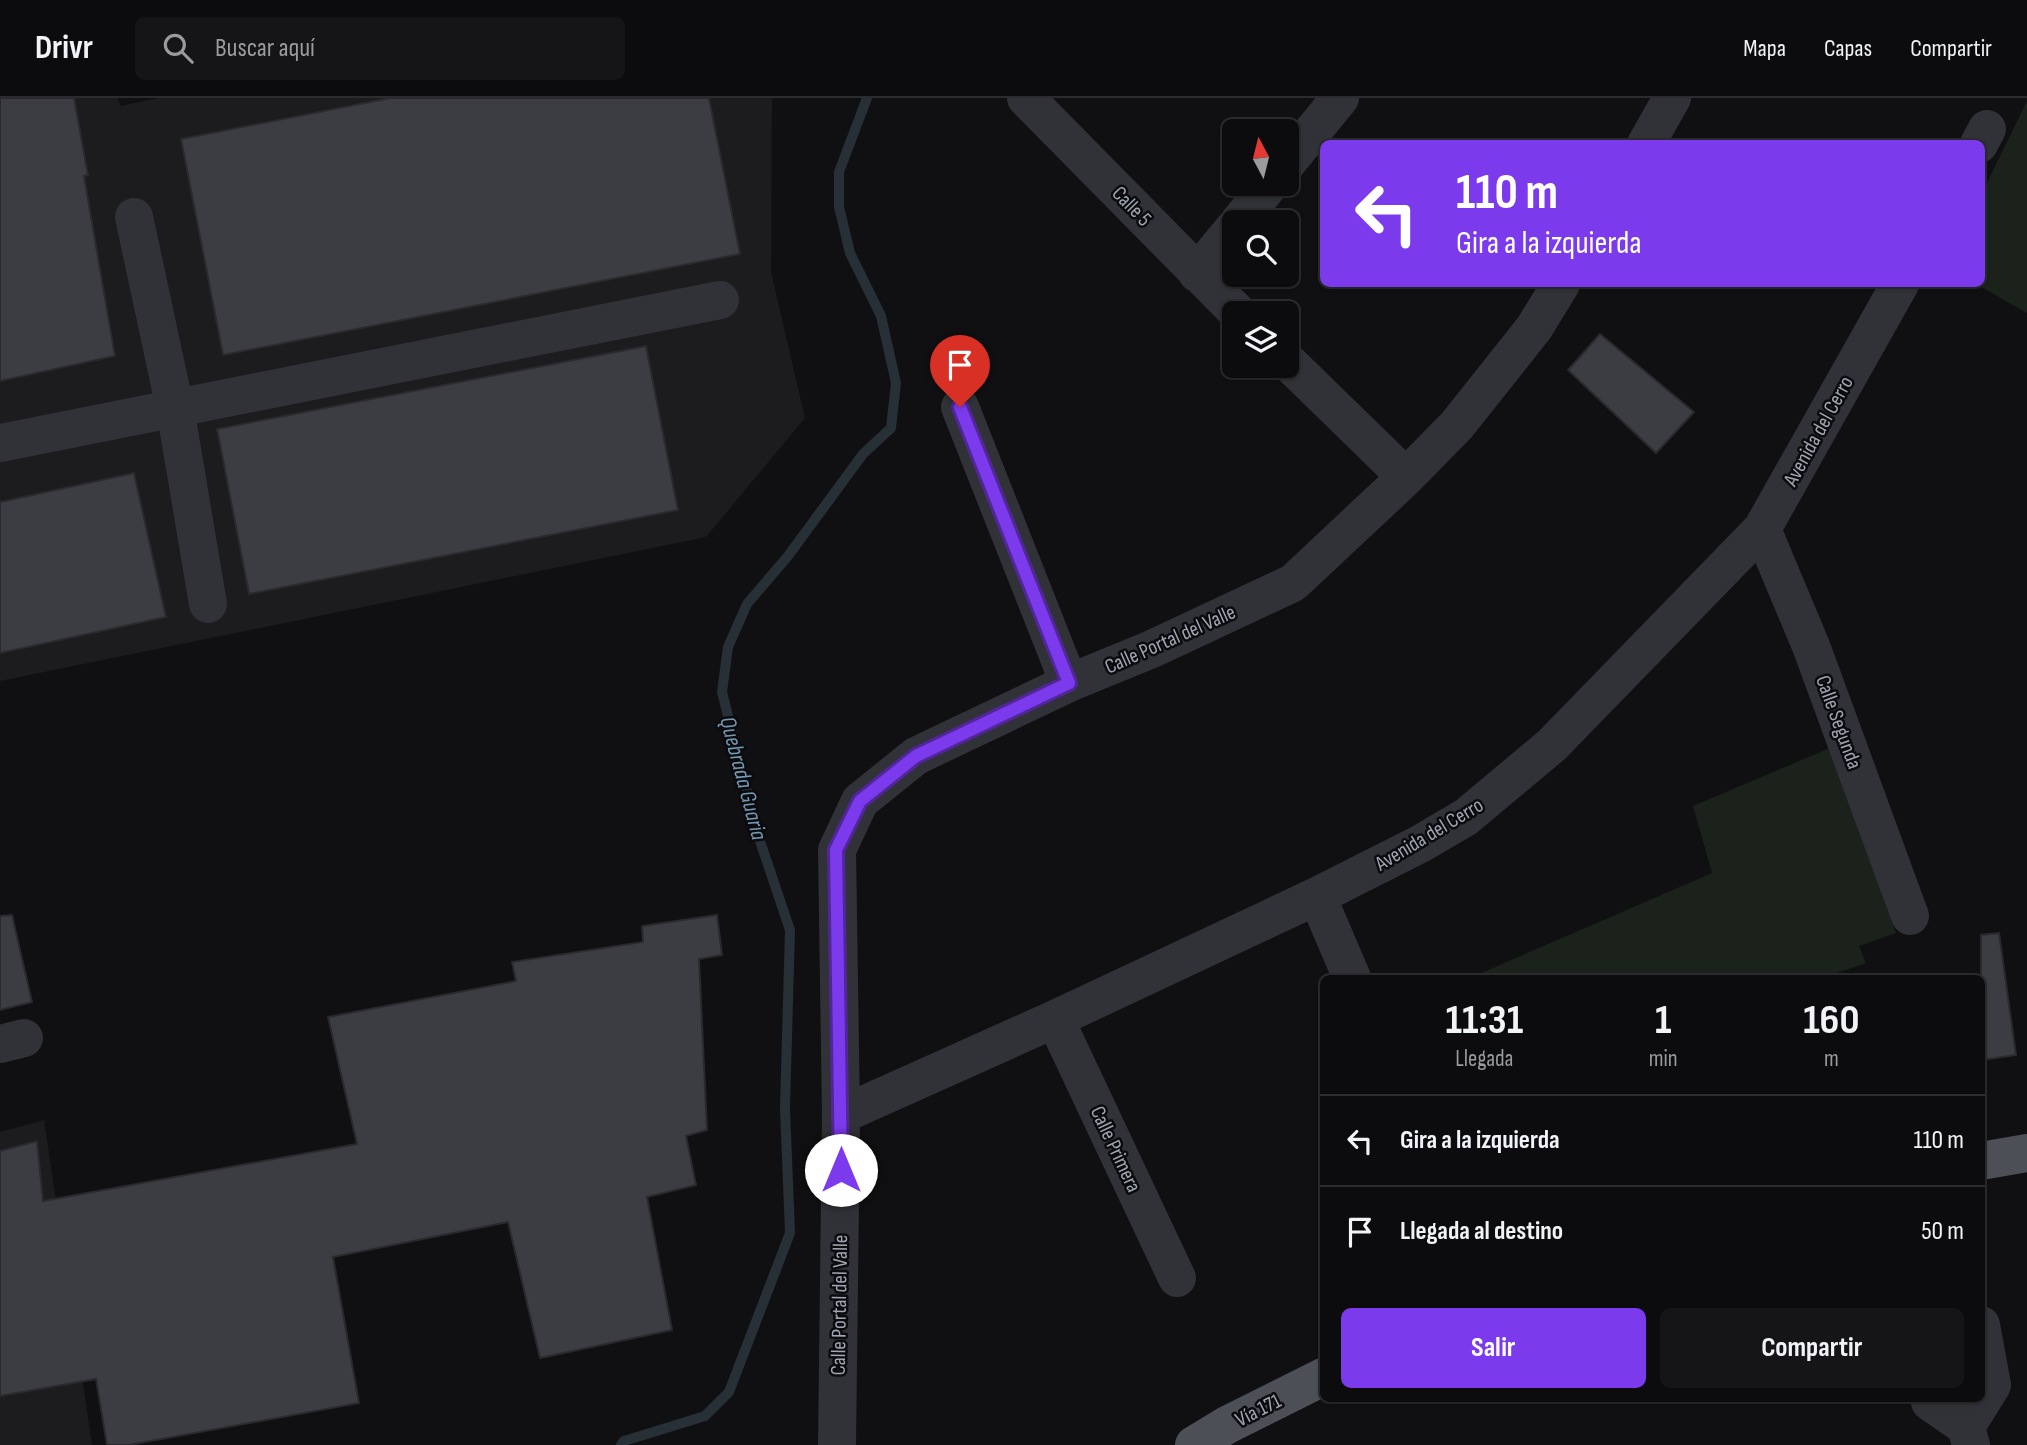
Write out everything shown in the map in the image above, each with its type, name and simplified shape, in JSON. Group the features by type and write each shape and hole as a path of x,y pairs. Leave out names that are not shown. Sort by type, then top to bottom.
{"main road":[{"path":"1985,1160 2027,1153"},
{"name":"Vía 171","path":"1194,1445 1320,1379"}],"street":[{"name":"Calle 5","path":"1027,98 1226,301"},
{"path":"1299,148 1340,98"},
{"path":"1648,140 1672,98"},
{"path":"1248,210 1260,196"},
{"path":"134,217 175,408 208,604"},
{"path":"1197,273 1222,243"},
{"name":"Calle Portal del Valle","path":"837,1445 841,1115 836,850 860,801 916,756 1069,683 1152,649 1293,583 1457,425 1534,328 1559,287"},
{"name":"Avenida del Cerro","path":"841,1115 1055,1019 1317,896 1420,844 1466,817 1552,745 1762,530 1898,287"},
{"path":"0,443 720,300"},
{"path":"1299,373 1406,477"},
{"path":"960,407 1069,683"},
{"name":"Calle Segunda","path":"1762,530 1811,646 1910,916"},
{"path":"1317,896 1351,975"},
{"name":"Calle Primera","path":"1055,1019 1177,1278"},
{"path":"1985,1347 1992,1385 1985,1401"},
{"path":"1930,1402 1969,1436 1984,1402"}],"shaded area":[{"path":"0,98 117,98 121,106 158,98 772,98 771,272 805,418 706,537 0,681"},
{"path":"2027,101 2027,313 1981,287 1985,287 1985,187"},
{"path":"1830,748 1896,933 1859,946 1866,963 1831,975 1477,975 1712,873 1693,806"},
{"path":"44,1120 92,1445 0,1445 0,1132"}],"building":[{"path":"0,98 74,98 88,175 84,176 115,356 0,381"},
{"path":"390,98 709,98 740,254 223,355 181,139"},
{"path":"1600,334 1694,412 1656,453 1568,370"},
{"path":"646,346 678,510 249,594 217,429"},
{"path":"134,473 166,617 0,653 0,502"},
{"path":"12,915 32,1002 0,1010 0,916"},
{"path":"717,915 722,955 699,959 707,1130 686,1136 696,1185 647,1197 672,1330 540,1358 508,1222 333,1257 359,1403 129,1445 107,1445 96,1379 0,1396 0,1151 37,1141 43,1201 357,1144 328,1017 516,981 512,962 643,942 642,926"},
{"path":"1999,933 2016,1055 1985,1059 1985,975 1981,975 1981,935"}],"waterway":[{"name":"Quebrada Guaria","path":"621,1445 624,1441 705,1416 729,1392 790,1233 785,1108 790,930 759,838 722,692 728,647 747,604 788,556 863,454 891,428 896,383 881,316 850,253 839,207 839,172 867,98"}],"route":[{"path":"841,1170 836,850 860,801 916,756 1069,683 960,407"}]}
